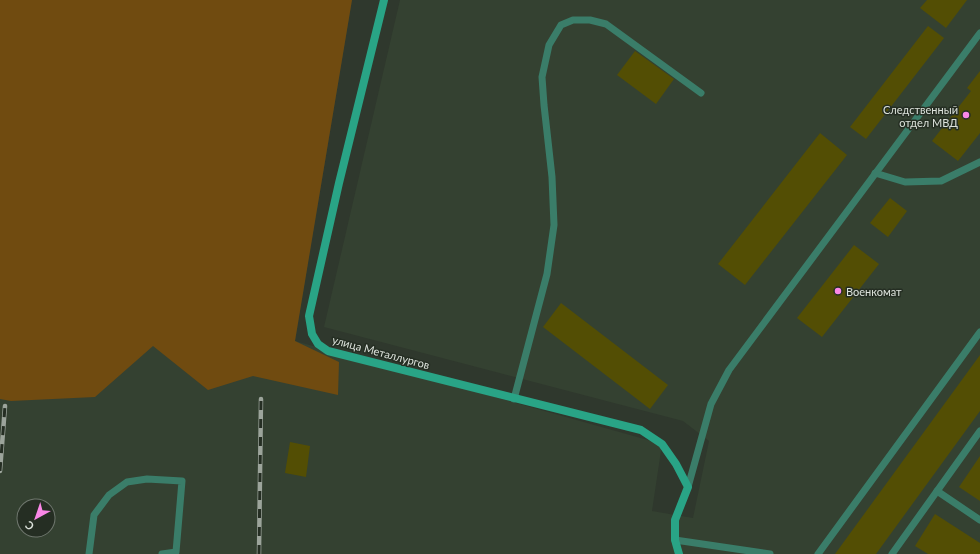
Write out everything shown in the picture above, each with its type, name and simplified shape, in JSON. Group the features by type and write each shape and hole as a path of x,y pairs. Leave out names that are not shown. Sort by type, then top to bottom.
{"street":[{"name":"улица Металлургов","path":"384,0 309,316 312,334 318,344 328,351 641,430 662,444 676,464 688,487"},
{"path":"679,554 675,540 675,520 688,487"}],"lane":[{"path":"514,399 547,274 554,225 552,177 542,77 549,45 561,25 573,20 590,20 606,24 701,93"},
{"path":"688,487 711,404 729,370 980,33"},
{"path":"875,173 905,182 941,181 980,162"},
{"path":"818,554 980,332"},
{"path":"895,553 979,433"},
{"path":"89,554 94,515 109,495 127,482 147,479 182,481 176,552 162,554"},
{"path":"937,492 980,520"},
{"path":"675,540 770,554"}],"shaded area":[{"path":"0,0 352,0 295,341 662,444 652,511 693,518 709,441 683,421 324,327 400,0 980,0 980,554 0,554"},
{"path":"0,0 352,0 295,341 339,362 338,395 253,376 208,390 153,346 95,397 11,401 0,399"}],"building":[{"path":"927,0 967,0 946,28 920,8"},
{"path":"928,26 944,38 866,139 850,127"},
{"path":"635,51 674,79 656,104 617,75"},
{"name":"Следственный отдел МВД","path":"980,71 980,133 958,161 932,141 971,91 967,88"},
{"path":"820,133 847,155 745,285 718,264"},
{"path":"890,198 907,211 888,237 870,223"},
{"name":"Военкомат","path":"854,245 879,264 822,337 797,318"},
{"path":"561,303 668,385 650,409 543,327"},
{"path":"980,355 980,411 876,554 835,554"},
{"path":"290,442 310,446 306,477 285,473"},
{"path":"980,456 980,501 959,487"},
{"path":"935,514 980,543 980,554 928,554 915,546"}],"railway":[{"path":"259,554 261,399"},
{"path":"0,471 5,406"}],"place":[{"name":"Следственный отдел МВД","path":"966,115"},
{"name":"Военкомат","path":"838,291"}]}
